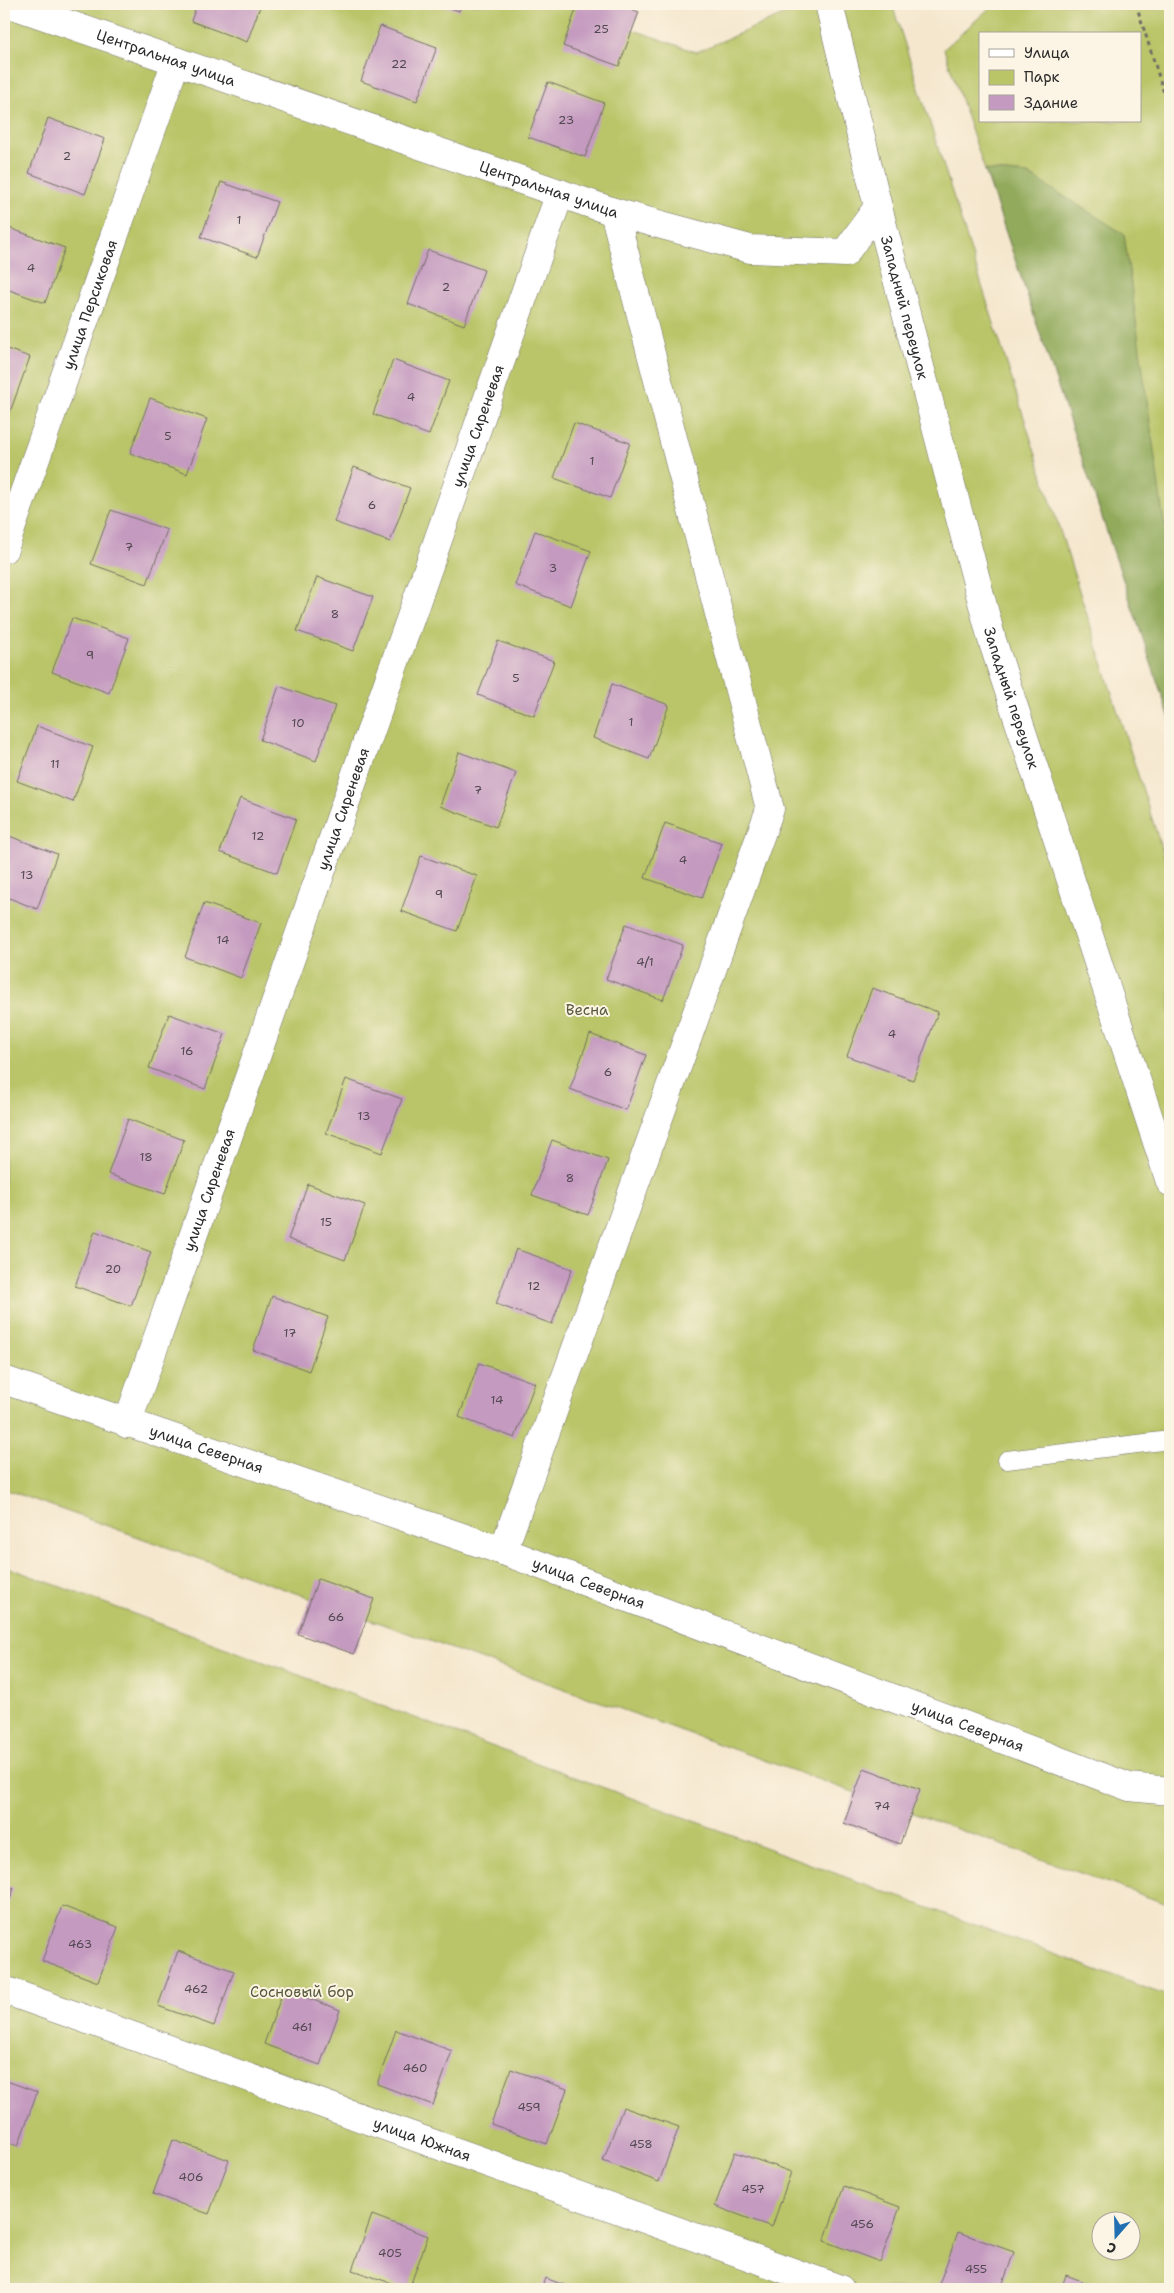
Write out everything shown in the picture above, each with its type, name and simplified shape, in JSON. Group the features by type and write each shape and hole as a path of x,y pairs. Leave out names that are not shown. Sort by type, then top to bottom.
{"street":[{"name":"Центральная улица","path":"10,4 614,212 750,249 845,253 878,207"},
{"path":"829,4 878,207"},
{"name":"улица Персиковая","path":"4,549 176,61"},
{"name":"улица Сиреневая","path":"127,1424 560,193"},
{"name":"Западный переулок","path":"878,207 992,640 1170,1182"},
{"path":"503,1551 770,809 614,212"},
{"name":"улица Северная","path":"4,1380 127,1424 503,1551 1129,1787 1170,1791"},
{"name":"улица Южная","path":"4,1990 840,2289"}],"lane":[{"path":"1006,1460 1170,1440"}],"path":[{"path":"1136,4 1170,112"}],"green space":[{"name":"Весна","path":"4,4 561,4 696,52 809,4 892,4 1170,875 1170,1905 4,1489"},
{"path":"994,4 1170,4 1170,719 944,49"},
{"path":"985,170 1028,174 1124,234 1164,523 1170,532 1170,719"},
{"name":"Сосновый бор","path":"4,1566 1170,1997 1170,2289 4,2289"}],"building":[{"path":"197,4 261,4 247,42 191,21"},
{"path":"439,4 462,4 459,11"},
{"path":"578,4 617,4 639,12 619,66 563,46"},
{"path":"380,26 437,47 417,101 361,81"},
{"path":"548,82 604,103 585,157 528,137"},
{"path":"48,118 105,139 85,194 29,173"},
{"path":"221,182 277,202 257,257 201,237"},
{"path":"9,228 65,248 45,303 4,288 4,241"},
{"path":"428,250 484,270 464,325 408,304"},
{"path":"4,348 30,357 10,412 4,410"},
{"path":"393,360 449,381 429,435 373,414"},
{"path":"150,398 207,419 187,474 130,453"},
{"path":"574,423 630,443 610,498 554,478"},
{"path":"354,467 410,488 390,542 334,522"},
{"path":"111,510 167,530 147,584 91,564"},
{"path":"535,531 591,551 571,606 515,585"},
{"path":"317,577 373,597 353,651 297,631"},
{"path":"72,618 129,638 109,693 52,672"},
{"path":"498,641 554,661 534,716 478,695"},
{"path":"612,684 669,705 649,759 593,738"},
{"path":"279,686 335,706 316,761 260,740"},
{"path":"37,726 93,747 73,802 17,781"},
{"path":"459,752 516,773 496,827 440,806"},
{"path":"240,798 296,819 277,873 220,852"},
{"path":"665,823 722,843 702,898 645,878"},
{"path":"4,834 57,854 37,909 4,896"},
{"path":"421,856 477,876 457,931 401,911"},
{"path":"204,903 261,923 241,978 185,957"},
{"path":"626,924 683,945 663,1000 606,979"},
{"path":"872,988 938,1012 913,1080 847,1056"},
{"path":"169,1014 225,1034 205,1089 149,1068"},
{"path":"590,1034 646,1055 626,1110 570,1089"},
{"path":"346,1079 402,1099 382,1153 326,1133"},
{"path":"128,1119 184,1140 165,1194 108,1174"},
{"path":"552,1140 608,1160 588,1215 532,1195"},
{"path":"308,1184 365,1205 345,1260 288,1239"},
{"path":"95,1231 151,1252 131,1306 75,1286"},
{"path":"516,1249 572,1269 552,1324 496,1304"},
{"path":"272,1296 328,1317 309,1371 253,1350"},
{"path":"479,1363 535,1383 515,1438 459,1417"},
{"path":"318,1579 374,1599 354,1654 298,1634"},
{"path":"864,1768 920,1789 900,1844 844,1823"},
{"path":"4,1884 14,1888 4,1916"},
{"path":"62,1906 118,1927 98,1982 42,1961"},
{"path":"178,1951 234,1971 214,2026 158,2006"},
{"path":"284,1989 340,2010 320,2065 264,2044"},
{"path":"396,2030 452,2051 433,2105 377,2084"},
{"path":"511,2069 567,2089 547,2144 491,2124"},
{"path":"4,2080 37,2092 18,2146 4,2141"},
{"path":"623,2107 679,2127 659,2182 603,2161"},
{"path":"173,2140 229,2160 209,2214 153,2194"},
{"path":"735,2152 791,2172 772,2227 715,2206"},
{"path":"844,2186 900,2207 880,2262 824,2241"},
{"path":"372,2215 428,2236 409,2289 352,2270"},
{"path":"958,2232 1014,2252 1001,2289 945,2289 938,2287"},
{"path":"1066,2275 1103,2289 1061,2289"},
{"path":"545,2278 575,2289 541,2289"}]}
